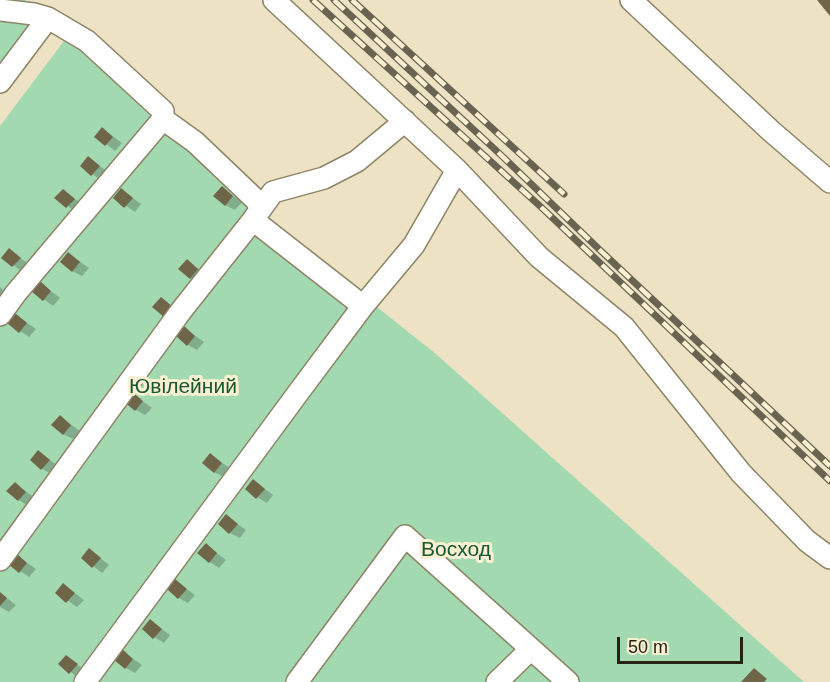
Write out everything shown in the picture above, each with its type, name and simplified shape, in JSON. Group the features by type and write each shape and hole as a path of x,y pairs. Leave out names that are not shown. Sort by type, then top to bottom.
{"street":[{"path":"274,0 457,170 539,257 624,327 741,473 807,541 830,558"},
{"path":"631,0 771,131 830,182"},
{"path":"0,10 45,10 87,41 163,111 163,119 0,315"},
{"path":"0,82 45,10"},
{"path":"163,119 202,150 256,201 257,215 363,306"},
{"path":"0,560 181,311 273,192 324,178 357,161 405,121"},
{"path":"85,682 363,306 414,245 457,170"},
{"path":"297,682 405,536 568,682"},
{"path":"497,682 531,650"}],"green space":[{"path":"0,0 25,0 48,18 0,82"},
{"name":"Ювілейний","path":"64,41 81,50 142,102 216,179 436,354 804,682 0,682 0,126"}],"building":[{"path":"817,0 830,0 830,16"},
{"path":"102,127 113,137 105,146 94,137"},
{"path":"88,156 100,166 91,176 80,166"},
{"path":"222,186 233,196 225,206 213,196"},
{"path":"121,188 133,198 124,208 113,198"},
{"path":"63,189 75,199 66,208 54,198"},
{"path":"9,248 21,258 12,267 1,258"},
{"path":"68,252 80,262 72,272 60,262"},
{"path":"187,259 198,269 190,279 178,269"},
{"path":"40,281 51,291 43,301 31,291"},
{"path":"161,297 173,307 164,317 152,307"},
{"path":"15,313 27,323 19,333 7,323"},
{"path":"184,326 195,336 187,346 176,336"},
{"path":"131,391 143,401 135,411 123,401"},
{"path":"60,415 71,425 63,435 51,425"},
{"path":"38,450 50,460 41,470 30,460"},
{"path":"210,453 222,463 214,473 202,463"},
{"path":"253,479 265,489 256,499 245,489"},
{"path":"15,482 26,492 18,501 6,491"},
{"path":"226,514 238,524 229,534 218,524"},
{"path":"206,543 217,553 209,563 197,553"},
{"path":"89,548 101,558 92,568 81,558"},
{"path":"16,553 27,563 19,573 7,563"},
{"path":"175,579 187,589 178,599 167,589"},
{"path":"63,583 75,593 66,603 55,593"},
{"path":"0,592 7,598 0,606"},
{"path":"150,619 162,629 153,639 142,629"},
{"path":"122,649 133,659 125,669 113,659"},
{"path":"66,655 78,664 69,674 58,664"},
{"path":"754,668 767,679 764,682 741,682"}],"railway":[{"path":"313,0 541,207 830,481"},
{"path":"334,0 830,466"},
{"path":"352,0 564,194"}],"park label":[{"name":"Восход","path":"456,550"}]}
